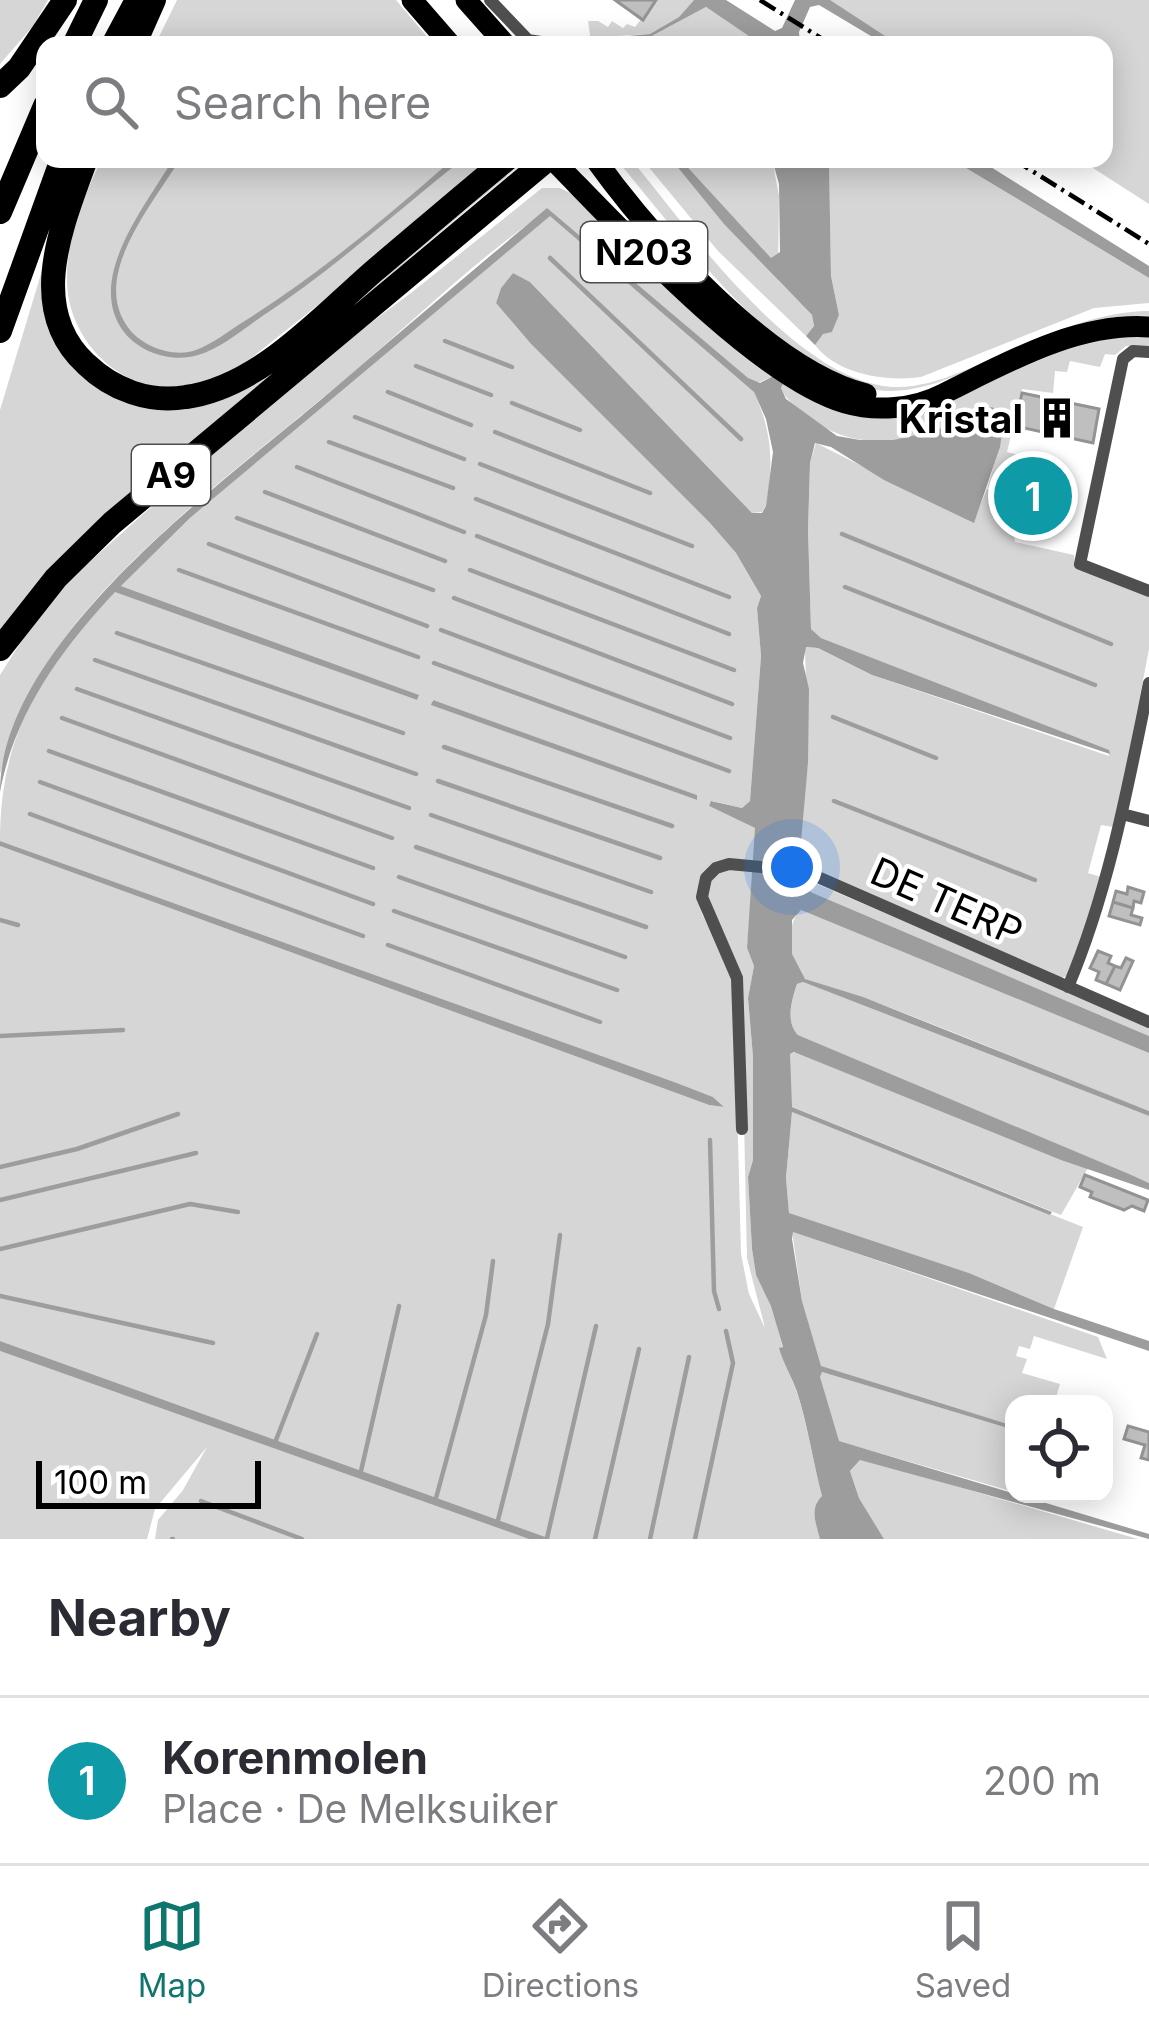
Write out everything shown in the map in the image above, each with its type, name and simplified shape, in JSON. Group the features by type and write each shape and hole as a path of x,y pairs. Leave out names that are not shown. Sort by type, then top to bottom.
{"highway":[{"path":"41,36 65,0"},
{"path":"78,36 96,0"},
{"path":"118,36 137,0"},
{"path":"138,36 154,0"},
{"path":"0,86 36,43"},
{"path":"0,212 36,127"},
{"path":"0,331 59,168"},
{"name":"A9","path":"83,168 58,235 53,265 56,312 82,361 110,384 160,398 204,393 248,374 496,168"},
{"name":"A9","path":"0,650 56,578 112,524 539,168"}],"main road":[{"path":"412,0 444,36"},
{"path":"466,0 498,36"},
{"name":"N203","path":"559,168 636,244 774,355 845,403 877,408 914,405 1075,336 1108,328 1149,327"},
{"name":"N203","path":"602,168 649,227 774,355"}],"street":[{"path":"490,0 523,36"},
{"path":"1149,352 1133,351 1123,358 1080,565 1149,591"},
{"path":"1068,987 1088,939 1122,814 1149,683"},
{"path":"1122,814 1149,821"},
{"name":"DE TERP","path":"742,1129 736,978 703,907 706,878 716,868 738,864 804,871 1149,1022"}],"shaded area":[{"path":"0,0 48,0 0,64"},
{"path":"177,0 396,0 426,36 159,36"},
{"path":"656,0 694,0 679,17 650,34 590,36 588,21 635,27"},
{"path":"694,0 726,0 775,31 782,28 795,0 830,0 885,36 871,36 819,5 810,7 799,36 749,36 706,7 652,36 628,36 650,34 679,17"},
{"path":"829,0 1149,0 1149,204 1093,168 1113,168 1113,36 885,36"},
{"path":"706,7 749,36 652,36"},
{"path":"98,168 482,168 245,363 185,387 162,388 121,374 89,344 78,325 70,305 67,267 82,203"},
{"path":"167,168 174,168 129,243 116,288 119,310 130,330 151,346 178,353 208,344 271,304 442,168 452,168 288,299 223,344 188,357 148,351 124,332 114,311 115,266 135,220"},
{"path":"623,168 638,168 710,257 775,324 844,373 878,385 939,380 1099,318 1149,311 1149,316 1099,320 939,382 908,390 877,390 840,379 803,358 732,296"},
{"path":"649,168 774,168 779,196 778,280 812,315 814,326 806,336 718,251"},
{"path":"678,168 688,168 771,258 780,252 775,168 829,168 831,276 839,315 832,332 823,334 815,345 806,336 814,326 812,315 724,224"},
{"path":"829,168 966,168 1149,278 1149,303 1094,308 921,377 877,377 836,363 815,345 823,333 832,332 839,315 831,276"},
{"path":"966,168 992,168 1149,266 1149,278"},
{"path":"507,176 170,461 0,635 0,410 47,254 89,378 195,405"},
{"path":"542,188 560,188 676,294 775,375 758,383 754,392 768,434 770,476 766,506 752,513 530,282 513,273 496,303 710,523 736,553 761,596 750,801 742,808 712,801 709,806 755,828 755,860 727,860 711,868 699,894 702,914 727,959 734,987 741,1254 749,1294 765,1328 747,1258 741,983 707,890 712,877 727,869 754,869 747,948 754,966 748,998 753,1057 753,1160 748,1177 752,1249 756,1275 772,1306 780,1349 807,1432 822,1496 815,1511 821,1539 551,1539 0,1341 0,846 724,1107 713,1097 677,1083 0,841 2,802 17,734 47,676 115,591 417,700 418,695 121,586 190,518 541,221 538,217 215,486 124,570 49,659 23,705 0,774 0,675 33,623 67,582 297,377","holes":["432,700 697,795 697,800 432,705"]},
{"path":"547,208 748,378 760,383 775,375 784,382 781,388 786,399 837,436 893,440 931,432 992,407 1004,418 1000,447 974,523 884,480 831,447 815,443 808,530 811,629 821,638 1110,754 872,675 818,648 806,647 808,763 798,875 801,886 813,893 1149,1036 1149,1053 801,910 792,920 792,954 805,979 863,997 1149,1111 1149,1116 803,982 797,984 793,996 792,1024 798,1035 1129,1174 1149,1183 1149,1190 1061,1160 794,1052 790,1054 792,1107 1052,1212 792,1112 786,1178 789,1213 969,1273 1054,1309 1149,1341 1149,1351 793,1232 802,1301 821,1366 1005,1423 1005,1427 822,1372 839,1441 1005,1491 1005,1500 860,1460 850,1471 859,1498 884,1539 820,1539 815,1511 822,1496 807,1431 779,1348 783,1347 771,1306 756,1275 752,1249 748,1177 753,1160 753,1057 748,998 754,966 747,948 755,828 709,806 711,801 742,808 750,801 761,596 736,553 710,523 496,303 501,288 513,273 530,282 752,513 762,513 766,506 773,452 754,392 550,216 190,518 121,586 419,695 417,700 115,592 43,684 17,735 0,792 10,736 36,680 75,626 175,522"},
{"path":"1149,335 1149,347 1126,346 1115,355 1105,354 1100,367 1070,361 1067,372 1055,371 1053,393 1022,389 1007,452 1018,455 1016,466 1004,464 999,490 988,487 1002,434 982,409 916,436 871,441 827,429 795,406 781,388 784,382 859,414 1001,376 1088,340"},
{"path":"816,443 973,522 987,489 998,492 995,509 1012,513 1003,527 1014,532 1015,542 1074,555 1075,567 1149,594 1149,649 1117,815 1113,827 1101,825 1088,873 1101,877 1085,936 1067,976 1058,979 796,867 808,763 805,647 818,648 872,675 1109,756 1108,750 821,638 811,629 808,530 810,463"},
{"path":"433,700 697,795 697,800 431,705"},
{"path":"0,841 677,1083 713,1097 724,1107 0,846"},
{"path":"798,876 1149,1026 1149,1036 813,893 801,885"},
{"path":"801,910 1149,1053 1149,1111 900,1011 809,981 798,971 791,953 793,923"},
{"path":"803,982 1149,1116 1149,1183 798,1035 791,1010 797,984"},
{"path":"796,1052 1088,1168 1061,1215 790,1106 790,1054"},
{"path":"792,1112 1083,1227 1054,1309 969,1273 789,1214 786,1178"},
{"path":"792,1231 1098,1337 1107,1359 1034,1336 1030,1349 1019,1346 1016,1356 1027,1359 1022,1373 1060,1384 1057,1395 1005,1395 1005,1423 820,1366 802,1301"},
{"path":"0,1341 551,1539 529,1539 0,1351"},
{"path":"0,1351 529,1539 155,1539 158,1520 183,1490 207,1447 155,1509 147,1539 0,1539"},
{"path":"822,1372 1005,1427 1005,1489 838,1441 819,1376"},
{"path":"860,1460 873,1462 1138,1539 884,1539 859,1498 850,1471"},
{"path":"1017,1503 1046,1503 1149,1534 1149,1539"}],"building":[{"path":"615,0 656,0 643,20"},
{"name":"Kristal","path":"1022,393 1099,409 1093,443 1015,426"},
{"path":"1003,468 1070,482 1062,523 995,510"},
{"path":"1128,887 1144,892 1141,903 1134,901 1133,908 1113,902 1116,891 1127,894"},
{"path":"1113,902 1133,908 1131,915 1142,918 1140,925 1109,916"},
{"path":"1098,951 1111,956 1108,963 1115,966 1106,984 1096,980 1099,972 1090,968"},
{"path":"1126,958 1133,961 1120,990 1106,984 1115,966 1121,968"},
{"path":"1085,1175 1148,1200 1144,1211 1132,1206 1124,1210 1090,1197 1092,1192 1080,1187"},
{"path":"1128,1426 1149,1432 1149,1460 1141,1458 1145,1445 1124,1439"}],"waterway":[{"path":"550,258 741,439"},
{"path":"445,341 512,367"},
{"path":"416,366 491,395"},
{"path":"388,392 471,425"},
{"path":"512,403 580,430"},
{"path":"355,417 464,459"},
{"path":"495,432 650,493"},
{"path":"329,442 453,488"},
{"path":"480,464 692,546"},
{"path":"297,467 464,532"},
{"path":"265,492 445,561"},
{"path":"476,499 729,597"},
{"path":"237,518 433,590"},
{"path":"842,534 1111,644"},
{"path":"477,536 729,634"},
{"path":"209,544 427,626"},
{"path":"179,570 418,657"},
{"path":"470,570 734,670"},
{"path":"845,587 1095,685"},
{"path":"454,598 732,704"},
{"path":"441,630 730,738"},
{"path":"117,633 403,733"},
{"path":"95,660 416,774"},
{"path":"434,663 729,771"},
{"path":"77,689 409,808"},
{"path":"833,717 936,758"},
{"path":"62,718 392,838"},
{"path":"444,747 672,826"},
{"path":"49,751 373,868"},
{"path":"438,781 660,858"},
{"path":"40,782 373,904"},
{"path":"834,801 1035,880"},
{"path":"30,814 363,936"},
{"path":"431,815 651,892"},
{"path":"416,847 646,927"},
{"path":"399,877 625,957"},
{"path":"394,911 617,990"},
{"path":"0,920 18,925"},
{"path":"388,945 600,1022"},
{"path":"0,1036 123,1030"},
{"path":"0,1167 77,1149 178,1114"},
{"path":"710,1140 714,1291 719,1309"},
{"path":"0,1200 196,1153"},
{"path":"0,1249 190,1204 238,1212"},
{"path":"498,1520 548,1324 560,1235"},
{"path":"436,1498 486,1315 493,1261"},
{"path":"0,1296 213,1343"},
{"path":"361,1471 399,1306"},
{"path":"547,1538 596,1326"},
{"path":"695,1539 733,1363 726,1331"},
{"path":"276,1440 317,1334"},
{"path":"595,1539 639,1349"},
{"path":"650,1539 689,1357"},
{"path":"201,1501 302,1539"}],"railway":[{"path":"760,0 818,36"},
{"path":"1027,168 1149,244"}],"place":[{"name":"Kristal","path":"1057,418"},
{"name":"Korenmolen","path":"1033,496"}]}
